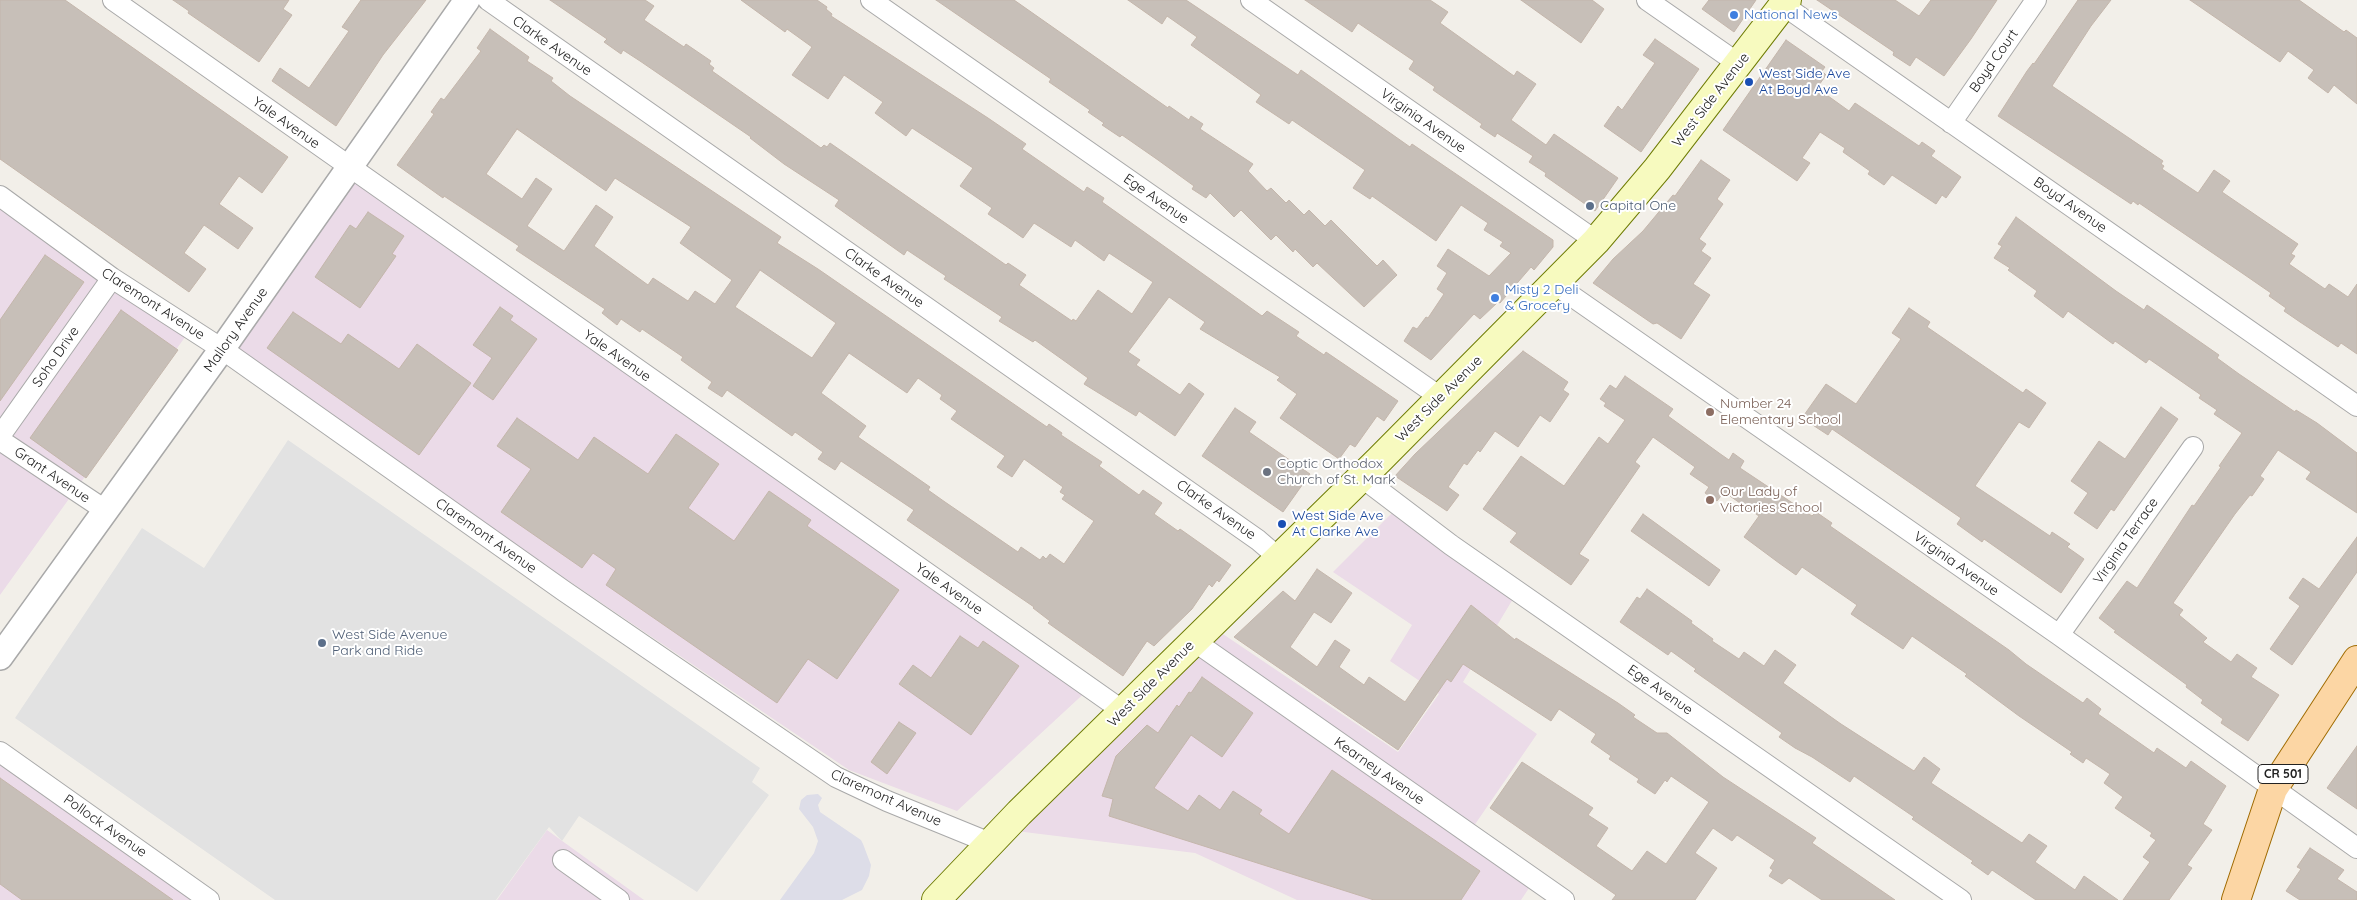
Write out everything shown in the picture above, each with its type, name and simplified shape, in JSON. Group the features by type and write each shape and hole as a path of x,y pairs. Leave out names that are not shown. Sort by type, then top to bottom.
{"main road":[{"name":"West Side Avenue","path":"936,900 990,843 1596,241 1657,169 1785,3"},
{"name":"CR 501","path":"2236,900 2273,789 2357,660"}],"street":[{"name":"Yale Avenue","path":"113,0 1123,711"},
{"name":"Mallory Avenue","path":"0,656 222,349 467,0"},
{"name":"Clarke Avenue","path":"488,0 1250,534 1279,558"},
{"name":"Ege Avenue","path":"872,0 1440,397"},
{"name":"Virginia Avenue","path":"1251,0 1596,241"},
{"path":"1648,0 1739,64"},
{"name":"Boyd Court","path":"1951,123 2036,0"},
{"name":"Boyd Avenue","path":"1785,3 1951,123 2357,406"},
{"name":"Claremont Avenue","path":"0,196 112,278 222,349 564,591 836,777 887,801 990,843"},
{"name":"Soho Drive","path":"0,436 112,278"},
{"name":"Virginia Avenue","path":"1552,283 2059,635 2357,848"},
{"name":"Grant Avenue","path":"0,440 105,510"},
{"name":"Virginia Terrace","path":"2059,635 2192,447"},
{"name":"Ege Avenue","path":"1360,476 1451,545 1962,900"},
{"name":"Kearney Avenue","path":"1194,641 1564,900"},
{"name":"Pollock Avenue","path":"0,752 209,900"},
{"path":"563,860 619,900"}],"shaded area":[{"path":"357,176 1091,687 957,811 849,770 231,353"},
{"path":"0,197 193,326 0,595"},
{"name":"West Side Avenue Park and Ride","path":"288,440 760,768 752,782 769,795 697,892 579,816 562,841 549,827 496,900 275,900 15,718 142,528 204,568"},
{"path":"1402,503 1522,584 1463,682 1537,734 1467,836 1533,882 1521,900 1297,900 1195,853 1016,831 1214,628 1398,752 1439,694 1390,661 1412,625 1333,572"},
{"path":"0,751 216,900 0,900"},
{"path":"818,794 822,798 818,805 820,812 861,840 871,865 869,876 862,890 842,900 780,900 814,853 818,841 813,827 799,809 801,800 807,795"},
{"path":"547,830 644,900 497,900"}],"building":[{"path":"0,0 65,0 288,157 262,193 239,176 219,204 253,228 238,249 204,225 184,253 206,269 189,292 0,159"},
{"path":"173,0 289,0 283,9 292,15 259,62 188,13 189,11"},
{"path":"361,0 426,0 383,55 336,126 272,81 280,68 309,88 349,31 342,27"},
{"path":"550,0 645,0 654,6 644,20 684,47 686,44 711,61 709,64 714,68 712,71 821,148 824,145 827,147 830,143 1006,265 1008,263 1026,275 1019,285 1072,321 1073,319 1076,321 1098,290 1132,314 1153,282 1109,253 1104,261 1075,240 1071,247 1034,223 1023,238 988,214 992,208 960,186 973,168 912,128 906,136 875,113 883,102 844,75 828,99 792,75 812,47 787,29 785,32 741,0 817,0 827,7 826,9 832,14 831,16 1026,144 1022,149 1084,192 1087,187 1104,198 1102,202 1262,316 1267,311 1299,332 1296,336 1324,355 1326,352 1398,401 1384,421 1377,416 1355,447 1350,444 1339,459 1280,418 1297,394 1277,380 1280,377 1200,329 1205,322 1169,297 1128,352 1140,360 1136,365 1180,395 1189,383 1204,394 1175,436 1139,411 1136,416 1084,384 1088,378 1070,365 1035,340 1033,342 999,321 1002,317 944,279 946,276 907,250 904,255 835,206 839,200 784,164 751,137 640,61 623,50 621,54 604,42 607,39"},
{"path":"936,0 1014,0 1168,108 1169,106 1189,120 1191,116 1203,124 1200,129 1253,164 1248,171 1267,191 1271,188 1286,203 1289,200 1304,215 1309,210 1325,226 1331,220 1377,266 1383,260 1397,275 1364,307 1317,263 1313,267 1295,249 1293,252 1276,235 1271,240 1241,210 1234,217 1210,193 1206,198 1192,189 1194,186 1158,160 1122,135 1120,137 1102,125 1104,123 1088,112 1090,110 1049,82 1051,79"},
{"path":"1128,0 1186,0 1298,75 1301,70 1410,147 1412,144 1553,240 1553,247 1534,270 1531,267 1500,303 1498,302 1480,319 1474,314 1431,360 1404,341 1413,327 1417,329 1426,317 1428,318 1444,294 1437,289 1447,273 1437,266 1448,249 1489,276 1511,253 1500,246 1503,242 1484,230 1488,223 1461,205 1436,241 1372,196 1370,199 1353,188 1365,170 1292,120 1289,124 1256,102 1261,95 1191,45 1197,37 1167,16 1162,24"},
{"path":"1305,0 1430,0 1448,12 1440,23 1514,76 1517,71 1536,84 1511,120 1546,145 1554,134 1618,178 1595,211 1545,176 1546,173 1529,162 1533,156 1497,133 1495,137 1480,127 1482,124 1433,90 1435,87 1409,69 1414,61 1358,23 1352,32"},
{"path":"1521,0 1592,0 1604,9 1581,43"},
{"path":"1709,0 1756,0 1734,32 1702,9"},
{"path":"1817,0 1895,0 1919,16 1931,0 1997,0 1944,76 1916,57 1910,66 1893,55 1894,52"},
{"path":"2078,0 2111,0 2091,26 2052,86 2163,161 2161,164 2164,166 2162,169 2198,193 2214,170 2230,181 2222,192 2298,244 2291,254 2295,256 2289,264 2325,289 2329,284 2348,297 2357,284 2357,354 2341,343 2338,347 2284,311 2286,308 2269,296 2271,293 2139,203 2138,205 2133,201 2131,204 1998,116 2027,71 2034,64"},
{"path":"2190,0 2299,0 2344,32 2346,30 2357,38 2357,104 2334,85 2328,93 2308,78 2314,70 2288,51 2280,62"},
{"path":"490,29 529,57 527,61 553,78 551,81 570,96 781,237 777,243 818,269 1047,427 1049,424 1062,433 1061,435 1102,462 1099,466 1139,495 1143,490 1162,503 1154,514 1178,531 1180,529 1231,565 1219,582 1217,580 1212,587 1209,584 1192,609 1154,646 1147,641 1123,676 1048,623 1050,621 1034,607 907,520 914,510 841,461 835,470 818,459 823,452 795,432 792,436 727,390 722,397 708,388 712,382 681,360 683,357 642,329 640,332 621,319 617,325 602,313 605,309 516,250 519,246 444,196 443,198 397,165 434,114 431,112 441,98 444,100 481,51 477,48","holes":["517,129 606,191 615,178 691,227 680,243 732,280 715,304 695,291 688,301 653,278 648,285 594,246 613,217 596,205 564,251 527,226 552,189 536,178 522,199 486,174","760,270 836,323 812,358 735,307","849,353 907,393 918,378 942,395 940,399 957,411 951,419 1005,456 997,467 1012,477 1024,459 1063,487 1060,492 1065,495 1062,499 1094,521 1064,564 1050,554 1046,559 1043,556 1040,560 1021,547 1018,552 928,490 930,487 858,437 866,426 821,393"]},
{"path":"1655,39 1699,69 1641,152 1604,126 1618,106 1622,110 1655,63 1643,55"},
{"path":"1786,40 1825,67 1822,71 1826,75 1817,88 1849,111 1855,103 1919,146 1922,142 1935,151 1931,156 1961,177 1946,198 1942,195 1936,204 1892,175 1884,185 1868,174 1870,171 1843,152 1845,148 1820,132 1802,158 1810,163 1797,181 1723,130"},
{"path":"1701,160 1730,180 1717,199 1723,204 1699,239 1706,244 1701,251 1711,258 1693,284 1710,295 1681,339 1657,323 1653,324 1593,283 1613,259 1643,231 1673,195 1675,196"},
{"path":"368,212 404,236 392,254 396,256 360,308 315,277 350,225 356,229"},
{"path":"2016,217 2116,291 2144,310 2147,305 2219,355 2217,358 2239,374 2295,412 2296,410 2317,423 2357,453 2357,513 2306,479 2311,472 2278,450 2260,476 2264,479 2252,496 2250,495 2235,514 2173,603 2183,610 2179,615 2207,638 2203,642 2231,662 2237,654 2257,668 2251,677 2279,695 2248,741 2221,723 2223,719 2201,703 2203,700 2186,687 2187,685 2114,632 2116,631 2099,618 2127,581 2137,588 2192,505 2194,506 2221,467 2219,466 2242,433 2214,414 2217,410 2199,398 2201,395 2149,359 2146,363 2115,341 2113,344 2068,311 2063,318 2034,296 2037,291 2008,270 2010,268 1994,258 2002,246 1998,244"},
{"path":"45,255 84,282 0,401 0,320"},
{"path":"500,307 513,316 510,320 537,339 493,400 473,386 492,358 473,345"},
{"path":"1909,308 1930,322 1927,327 2023,393 2026,389 2046,403 2029,428 2019,422 1975,486 2050,536 2052,532 2070,544 2067,547 2084,559 2061,593 1984,539 1982,542 1957,524 1961,518 1832,429 1828,435 1802,418 1826,384 1856,404 1901,339 1892,333"},
{"path":"121,310 178,350 86,478 30,438"},
{"path":"293,312 341,344 348,334 399,369 417,344 471,383 419,455 267,348"},
{"path":"1523,351 1568,382 1563,390 1569,394 1550,422 1540,415 1518,447 1495,431 1480,452 1478,450 1467,465 1464,463 1448,487 1459,495 1447,511 1395,476 1415,454"},
{"path":"1625,376 1673,409 1668,416 1719,453 1729,460 1733,453 1744,461 1740,468 1812,516 1816,512 1832,523 1830,526 2083,703 2087,698 2101,709 2098,714 2154,753 2157,748 2186,768 2191,761 2226,786 2203,824 2212,830 2187,865 2192,868 2169,900 2123,900 2150,862 2143,857 2156,840 2150,836 2152,833 2115,808 2123,797 2104,783 2110,774 2086,758 2083,763 2070,754 2072,752 2019,716 1965,676 1967,674 1912,636 1903,649 1851,614 1857,605 1802,567 1796,575 1779,563 1744,537 1759,516 1724,492 1717,501 1705,493 1709,487 1690,474 1695,467 1653,437 1635,462 1640,466 1579,554 1589,560 1571,585 1510,542 1517,533 1483,509 1521,456 1564,486 1599,437 1608,444 1625,420 1604,406 1606,403 1600,399 1610,385 1616,389"},
{"path":"2161,407 2178,419 2114,511 2111,509 2097,529 2074,513 2088,493 2071,481 2099,441 2125,459"},
{"name":"Coptic Orthodox Church of St. Mark","path":"1235,408 1256,422 1249,432 1310,474 1283,512 1202,456"},
{"path":"517,418 578,460 594,437 648,474 676,434 719,464 688,508 734,541 769,491 811,520 807,526 899,590 837,679 808,659 777,703 606,585 616,569 593,553 582,568 501,512 531,469 497,446"},
{"path":"1643,514 1720,570 1709,586 1631,531"},
{"path":"2357,537 2357,572 2292,665 2270,649 2300,606 2289,598 2303,578 2319,589"},
{"path":"1317,569 1352,593 1331,623 1314,612 1290,647 1317,667 1335,640 1350,650 1339,667 1364,685 1369,677 1405,702 1471,605 1515,640 1516,638 1618,703 1635,715 1633,717 1657,733 1667,733 1723,777 1816,838 1812,843 1895,900 1822,900 1789,878 1782,884 1769,876 1773,870 1770,868 1775,860 1737,835 1732,841 1713,828 1695,853 1717,868 1695,900 1612,900 1616,895 1490,808 1522,762 1593,808 1588,815 1608,828 1596,846 1632,871 1647,851 1666,864 1709,802 1671,776 1667,782 1665,780 1655,794 1637,782 1639,779 1609,759 1611,756 1591,742 1596,734 1559,709 1551,721 1463,664 1451,682 1447,679 1398,750 1234,637 1283,591 1295,601"},
{"path":"1647,589 1692,621 1691,623 1713,639 1712,641 1739,659 1744,652 1764,666 1775,650 1796,665 1783,683 1841,724 1914,771 1924,757 1940,769 1931,783 2022,843 2029,834 2047,846 2035,862 2075,890 2084,876 2118,900 2036,900 1992,870 1988,875 1971,863 1973,861 1912,819 1914,817 1854,776 1850,782 1795,748 1779,737 1782,733 1694,671 1696,669 1671,651 1668,655 1620,622 1637,597 1640,599"},
{"path":"960,636 978,648 983,641 1019,666 971,735 899,684 913,665 931,678"},
{"path":"1202,677 1253,713 1222,757 1191,735 1154,788 1188,811 1199,795 1220,810 1233,791 1262,810 1259,814 1289,834 1332,770 1480,871 1461,900 1374,900 1109,816 1113,799 1102,796 1116,756 1147,725 1158,733 1177,705 1179,707"},
{"path":"899,722 916,733 887,774 871,762"},
{"path":"2357,746 2357,809 2327,788"},
{"path":"0,778 173,900 22,900 0,884"},
{"path":"2310,848 2344,870 2337,879 2357,892 2357,900 2300,900 2286,891 2301,869 2297,867"}],"place":[{"name":"National News","path":"1734,15"},
{"name":"West Side Ave At Boyd Ave","path":"1749,82"},
{"name":"Capital One","path":"1590,206"},
{"name":"Misty 2 Deli & Grocery","path":"1495,298"},
{"name":"Number 24 Elementary School","path":"1710,412"},
{"name":"Coptic Orthodox Church of St. Mark","path":"1267,472"},
{"name":"Our Lady of Victories School","path":"1710,500"},
{"name":"West Side Ave At Clarke Ave","path":"1282,524"},
{"name":"West Side Avenue Park and Ride","path":"322,643"}]}
